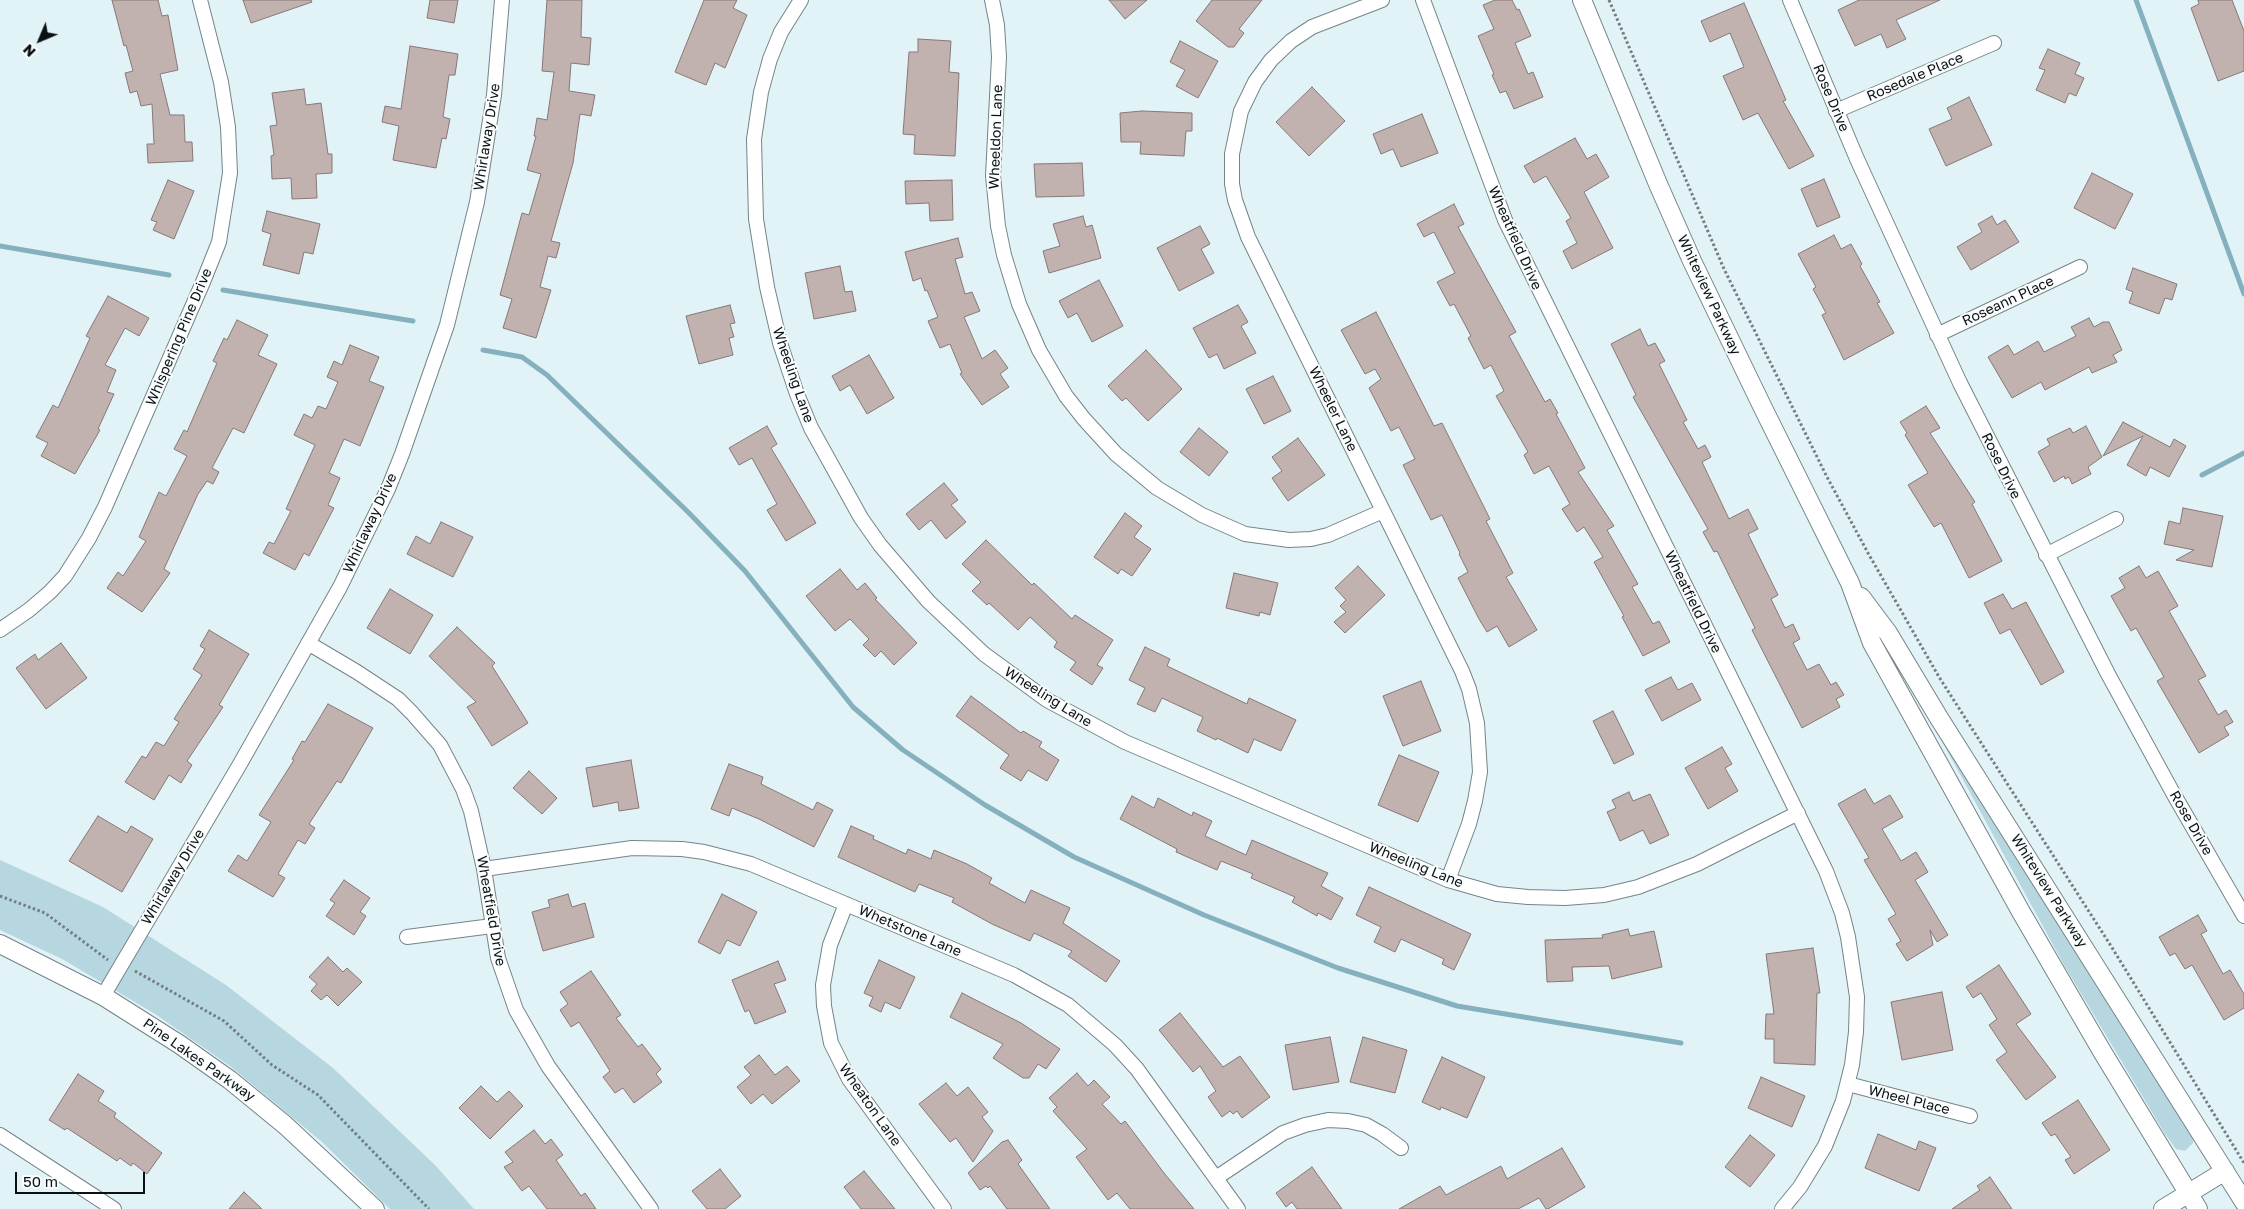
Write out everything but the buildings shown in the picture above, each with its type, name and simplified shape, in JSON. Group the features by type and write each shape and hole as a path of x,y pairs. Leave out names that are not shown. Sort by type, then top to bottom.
{"street":[{"name":"Whispering Pine Drive","path":"0,630 29,610 50,592 65,576 89,538 109,498 204,282 219,242 228,196 230,173 228,127 221,82 200,0"},
{"name":"Whirlaway Drive","path":"103,996 240,764 340,587 388,489 416,418 443,339 467,245 485,160 500,42 502,0"},
{"name":"Wheeling Lane","path":"801,0 776,44 765,75 756,115 753,171 756,219 760,252 773,316 797,394 811,428 844,491 880,545 928,601 955,629 998,665 1047,700 1125,742 1448,880 1479,890 1514,897 1565,898 1619,892 1658,880 1697,864 1798,812"},
{"name":"Wheeldon Lane","path":"992,0 997,25 999,57 993,176 997,217 1004,255 1019,304 1035,342 1061,388 1084,419 1116,454 1157,488 1202,515 1245,534 1282,540 1311,539 1328,535 1383,511"},
{"name":"Wheeler Lane","path":"1382,0 1312,26 1291,41 1271,60 1255,82 1241,111 1233,139 1231,168 1235,200 1248,237 1462,671 1477,723 1480,758 1477,794 1469,824 1448,880"},
{"name":"Wheatfield Drive","path":"1422,0 1505,220 1798,812 1835,893 1848,937 1855,976 1857,1015 1848,1084 1838,1116 1825,1146 1800,1187 1782,1209"},
{"name":"Whiteview Parkway","path":"1582,0 1692,261 1850,583 1872,644 2026,920 2198,1209"},
{"name":"Rose Drive","path":"1790,0 1836,111 1937,335 2046,555 2143,738 2244,916"},
{"name":"Rosedale Place","path":"1836,111 1994,43"},
{"name":"Roseann Place","path":"1937,335 2080,267"},
{"path":"2046,555 2116,519"},
{"name":"Whiteview Parkway","path":"1850,583 1888,633 1939,718 2244,1202"},
{"name":"Wheatfield Drive","path":"308,643 398,699 440,745 463,789 471,811 484,869 492,926 502,974 524,1028 548,1066 651,1209"},
{"name":"Whetstone Lane","path":"484,869 610,850 654,847 726,856 751,864 1027,981 1056,996 1110,1039 1131,1063 1238,1209"},
{"name":"Wheaton Lane","path":"846,904 830,945 823,985 824,1006 832,1043 849,1079 944,1209"},
{"path":"407,937 492,926"},
{"name":"Pine Lakes Parkway","path":"0,944 103,996 179,1044 244,1091 306,1144 375,1209"},
{"name":"Wheel Place","path":"1848,1084 1970,1116"},
{"path":"1216,1178 1284,1133 1305,1125 1328,1120 1348,1121 1366,1126 1382,1134 1401,1148"},
{"path":"0,1135 114,1209"},
{"path":"2163,1209 2224,1170"}],"path":[{"path":"1609,0 1724,269 1828,477 1873,561 1948,692 2111,946 2244,1163"},
{"path":"0,896 45,913 109,960"},
{"path":"134,970 216,1016 272,1065 318,1095 430,1209"}],"shaded area":[{"path":"1890,646 2194,1136 2193,1143 2185,1151 2176,1149 2165,1134 2064,965"},
{"path":"0,860 103,907 226,985 333,1068 435,1165 474,1209 390,1209 322,1142 230,1066 155,1014 62,959 0,930"}],"waterway":[{"path":"2136,0 2244,294"},
{"path":"0,246 169,275"},
{"path":"223,290 413,321"},
{"path":"483,350 522,357 547,375 689,513 745,571 853,707 903,750 985,805 1074,857 1204,915 1338,968 1457,1006 1681,1043"},
{"path":"2202,475 2244,453"}]}
